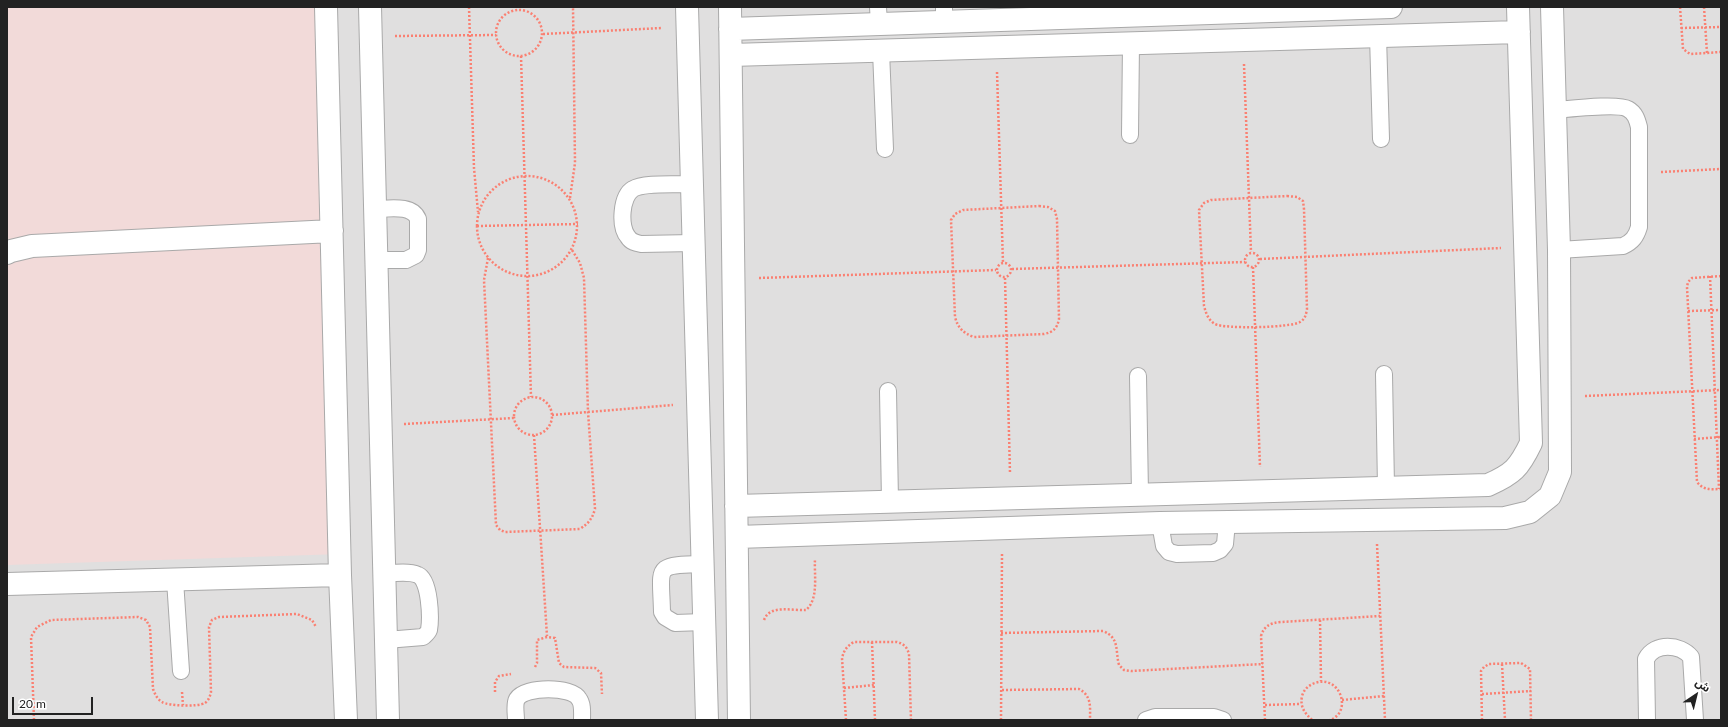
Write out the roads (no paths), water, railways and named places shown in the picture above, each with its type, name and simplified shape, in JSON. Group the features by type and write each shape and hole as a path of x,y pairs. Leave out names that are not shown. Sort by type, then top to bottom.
{"street":[{"path":"326,7 340,575 346,720"},
{"path":"370,7 388,720"},
{"path":"730,7 739,720"},
{"path":"730,29 879,16 1391,7"},
{"path":"736,506 1488,485 1507,476 1522,462 1531,443 1518,7"},
{"path":"737,537 1002,527 1160,523 1505,518 1530,512 1550,496 1560,472 1559,250 1552,7"},
{"path":"687,17 707,720"},
{"path":"731,55 1519,32"},
{"path":"7,253 32,246 332,231"},
{"path":"7,584 340,575"}],"lane":[{"path":"1378,36 1381,139"},
{"path":"1130,134 1131,43"},
{"path":"881,50 885,149"},
{"path":"1555,110 1616,106 1627,108 1636,116 1639,127 1639,226 1637,235 1631,242 1623,246 1559,250"},
{"path":"692,184 642,186 633,188 627,194 623,202 624,229 627,237 633,242 641,244 693,243"},
{"path":"375,209 407,209 416,214 418,219 418,250 416,256 406,260 377,260"},
{"path":"1384,374 1386,487"},
{"path":"1138,376 1140,494"},
{"path":"888,391 890,502"},
{"path":"1160,523 1164,546 1169,552 1177,554 1213,553 1220,550 1225,544 1227,522"},
{"path":"702,564 672,564 666,567 662,572 661,578 662,612 664,618 675,623 704,622"},
{"path":"384,574 418,575 425,580 428,588 428,632 423,637 386,640"},
{"path":"175,580 181,671"},
{"path":"1647,720 1646,659 1650,652 1656,649 1677,647 1685,650 1691,657 1695,720"},
{"path":"516,720 517,700 522,693 531,690 566,690 574,693 580,700 582,720"},
{"path":"1146,720 1155,717 1214,717 1223,720"}]}
